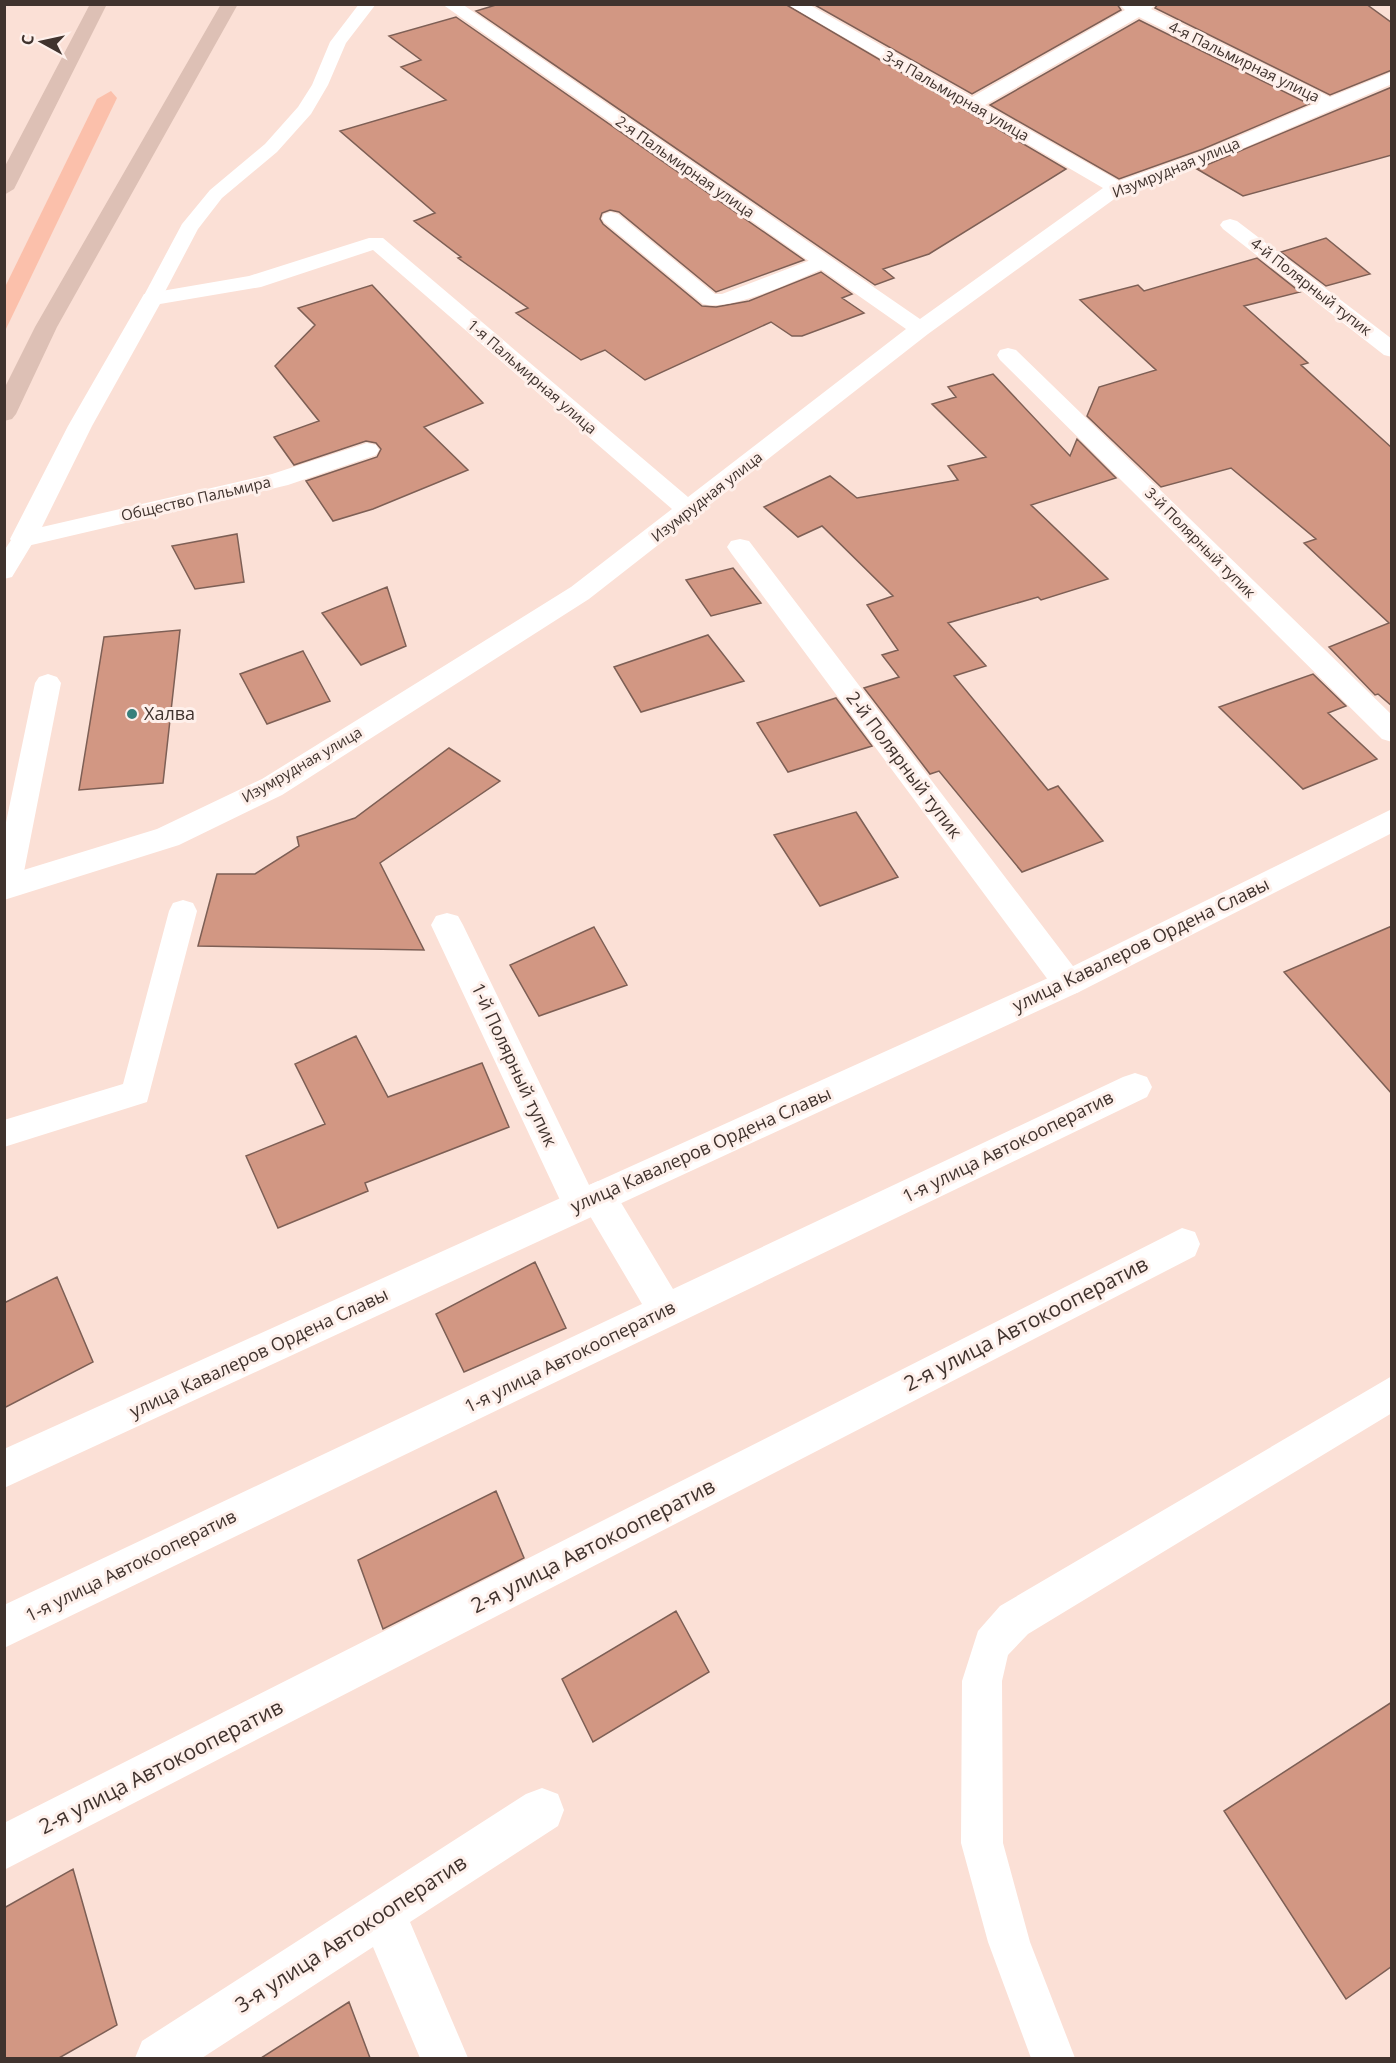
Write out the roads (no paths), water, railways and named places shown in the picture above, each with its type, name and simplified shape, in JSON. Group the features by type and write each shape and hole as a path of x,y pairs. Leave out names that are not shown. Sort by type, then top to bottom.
{"main road":[{"path":"4,189 99,4"},
{"path":"4,414 46,327 230,4"}],"street":[{"name":"2-я Пальмирная улица","path":"450,4 920,329"},
{"name":"3-я Пальмирная улица","path":"795,4 1117,188"},
{"path":"972,105 1138,6"},
{"name":"4-я Пальмирная улица","path":"1138,6 1329,104"},
{"name":"Изумрудная улица","path":"6,888 168,837 272,787 580,593 689,511 920,329 1117,188 1211,154 1392,77"},
{"name":"4-й Полярный тупик","path":"1230,225 1392,350"},
{"name":"1-я Пальмирная улица","path":"152,299 254,282 376,242 689,511"},
{"path":"23,538 80,426 152,299"},
{"name":"3-й Полярный тупик","path":"1008,355 1392,732"},
{"name":"Общество Пальмира","path":"23,538 239,491 279,480 366,450"},
{"name":"2-й Полярный тупик","path":"740,547 1068,983"},
{"name":"улица Кавалеров Ордена Славы","path":"4,1469 1068,983 1392,820"},
{"name":"1-й Полярный тупик","path":"447,925 589,1201 666,1311"},
{"name":"1-я улица Автокооператив","path":"4,1627 1134,1087"},
{"name":"2-я улица Автокооператив","path":"4,1847 1182,1244"},
{"name":"3-я улица Автокооператив","path":"159,2058 542,1810"},
{"path":"383,1914 444,2058"}],"lane":[{"path":"152,299 189,228 216,194 271,148 305,110 320,85 338,42 368,4"},
{"path":"611,218 710,300 724,300 823,262"},
{"path":"4,572 23,538"},
{"path":"6,888 48,683"},
{"path":"4,1134 136,1093 183,911"},
{"path":"1053,2058 1009,1942 982,1843 982,1681 992,1645 1014,1620 1392,1393"}],"place":[{"name":"Халва","path":"132,714"}]}
